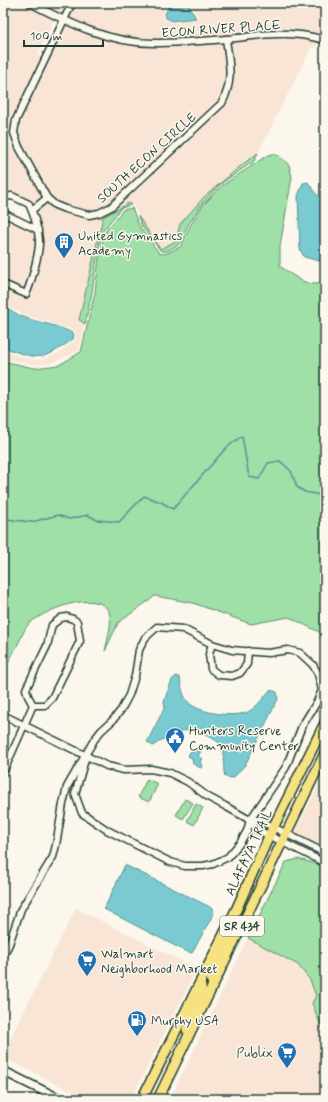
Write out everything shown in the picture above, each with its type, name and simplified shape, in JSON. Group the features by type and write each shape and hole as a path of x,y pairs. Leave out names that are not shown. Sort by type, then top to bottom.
{"main road":[{"name":"ALAFAYA TRAIL","path":"142,1099 237,908 271,832 325,723"},
{"name":"ALAFAYA TRAIL","path":"158,1099 214,986 325,753"},
{"path":"214,986 211,978 230,936 237,908"},
{"path":"183,1047 190,1018 202,991 200,983"}],"street":[{"name":"ECON RIVER PLACE","path":"30,3 64,20 95,32 126,41 153,43 226,39 278,34 310,36 325,40"},
{"name":"SOUTH ECON CIRCLE","path":"72,3 16,120 14,133 19,147 47,198 55,206 65,210 89,215 99,213 111,207 222,103 230,84 230,69 226,39"},
{"path":"3,197 12,196 29,204 38,230 40,242 31,284 26,294 3,284"},
{"path":"32,210 47,198"},
{"path":"3,213 38,230"},
{"path":"67,617 73,619 77,622 80,641 74,655 52,698 45,705 33,705 26,689 48,646 52,625 61,618 67,617"},
{"path":"3,957 21,909 53,857 67,787 101,731 121,710 129,695 135,676 138,650 145,638 156,627 183,629 212,644 232,650 268,653 288,650 300,653 313,665 318,674 322,690 317,702 302,726 286,767 250,820 247,831 240,842 228,857 213,864 203,866 185,866 170,862 107,830 82,813 75,794 86,756"},
{"path":"212,644 209,654 211,669 219,675 232,676 240,673 247,664 248,651"},
{"path":"3,773 33,705"},
{"path":"3,715 86,756 115,768 133,770 151,769 170,773 188,782 208,798 250,820 256,828 271,832 325,854"},
{"path":"285,838 325,863"},
{"path":"3,1071 60,1099"}],"shaded area":[{"path":"3,3 24,3 54,19 38,55 43,58 14,119 11,133 16,149 43,197 33,206 30,201 14,193 3,194 3,148 11,141 9,117 3,112"},
{"path":"37,3 69,3 63,16"},
{"path":"75,3 167,3 163,14 164,19 172,23 197,19 198,16 189,3 325,3 325,19 322,25 324,29 321,35 278,31 226,36 153,40 126,38 112,35 68,19"},
{"path":"65,24 94,35 125,44 153,46 223,42 227,69 227,84 220,101 110,204 99,211 89,212 66,207 56,203 49,196 21,146 17,133 19,121"},
{"path":"277,37 318,41 315,47 311,48 258,153 204,197 180,224 176,241 160,249 138,216 134,206 129,203 103,217 79,320 85,324 79,351 49,364 34,365 3,358 3,350 27,359 42,360 59,353 75,340 76,333 69,329 3,306 3,287 24,297 28,295 34,284 42,242 41,228 35,211 46,202 54,208 64,212 88,218 100,216 112,209 224,105 233,85 233,68 229,42"},
{"path":"3,216 35,232 37,242 28,283 24,290 3,280"},
{"path":"325,773 325,850 294,834"},
{"path":"76,908 197,969 131,1099 86,1099 3,1057 3,1053"},
{"path":"248,938 298,965 310,980 316,996 312,1003 325,1037 325,1099 170,1099"}],"green space":[{"path":"3,115 7,119 8,141 3,145"},
{"path":"258,153 254,161 222,183 202,204 188,225 179,244 168,251 161,251 142,227 138,216 160,249 176,241 180,224 204,197"},
{"path":"273,154 279,156 289,165 292,177 280,246 280,266 302,281 308,283 320,283 325,279 325,635 289,617 251,624 193,603 155,596 118,623 105,651 110,626 109,612 103,605 93,602 81,602 68,604 43,614 27,626 3,673 3,361 34,368 59,365 81,352 95,292 99,257 105,232 123,210 132,208 140,228 160,254 168,253 181,246 190,226 203,205 223,185 268,155"},
{"path":"129,203 131,205 121,208 102,232 85,324 79,320 103,217"},
{"path":"147,779 158,784 149,802 138,797"},
{"path":"185,799 193,803 183,819 176,815"},
{"path":"196,804 203,808 194,825 187,821"},
{"path":"298,859 317,864 325,868 325,1037 312,1003 316,996 310,980 298,965 248,938 286,862"}],"water":[{"path":"170,3 187,3 196,18 172,21 166,18 165,14"},
{"path":"308,182 316,194 325,200 325,260 319,261 304,257 300,249 298,196 303,183"},
{"path":"3,308 11,310 23,317 68,331 74,334 73,339 54,352 40,356 32,356 3,347"},
{"path":"176,676 180,678 186,700 193,706 208,712 234,715 242,714 248,712 257,705 270,690 277,692 278,699 245,765 233,778 225,777 223,752 220,744 216,740 207,736 191,731 185,731 166,737 153,746 147,742 165,707 164,701 172,680"},
{"path":"197,749 201,751 198,756 202,759 200,762 202,766 201,768 193,764 192,758 188,756 190,752"},
{"path":"125,865 212,908 214,913 192,953 185,951 104,909"}],"waterway":[{"path":"3,518 32,522 58,515 69,519 88,515 97,520 119,522 144,496 161,502 173,509 226,448 242,436 249,477 259,479 268,463 280,461 291,471 297,487 305,492 325,496"}],"place":[{"name":"United Gymnastics Academy","path":"64,259"},
{"name":"Hunters Reserve Community Center","path":"175,754"},
{"name":"Walmart Neighborhood Market","path":"87,977"},
{"name":"Murphy USA","path":"137,1037"},
{"name":"Publix","path":"287,1069"}]}
